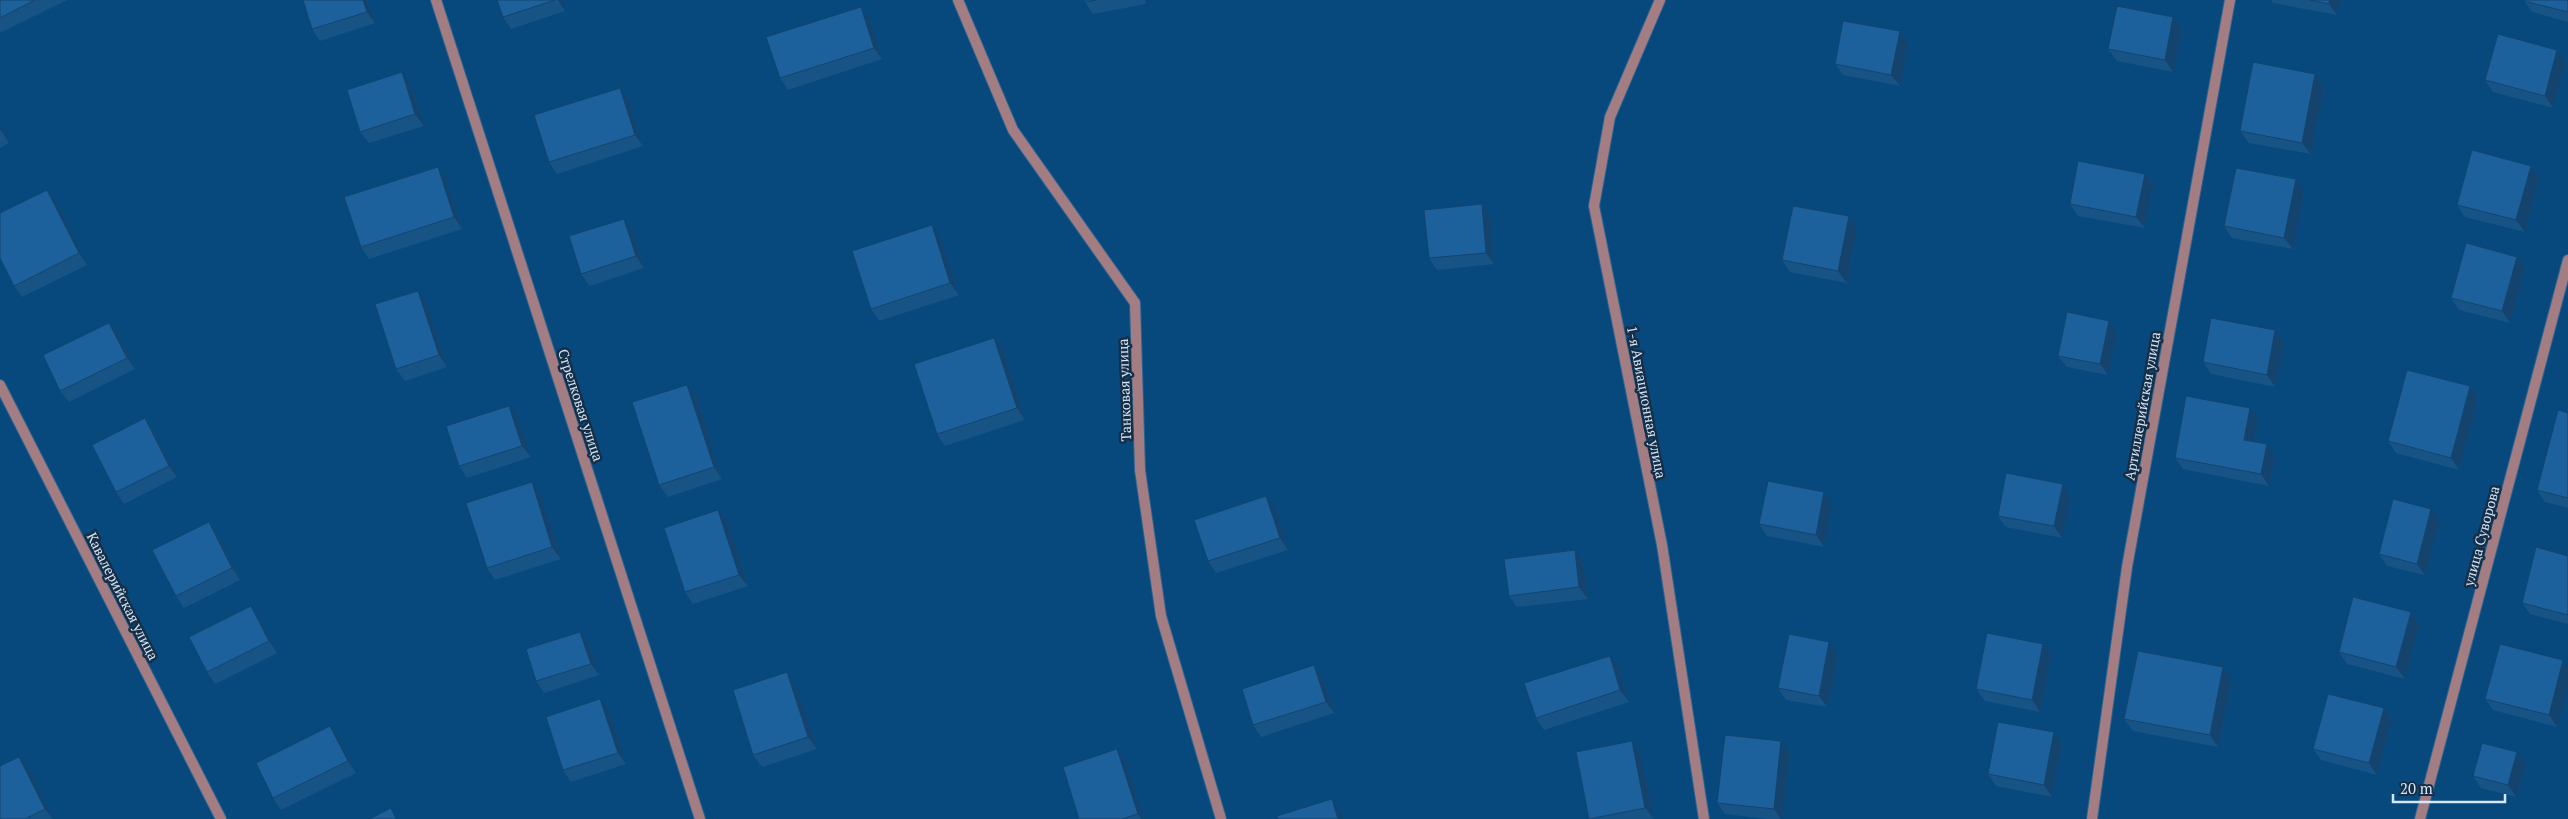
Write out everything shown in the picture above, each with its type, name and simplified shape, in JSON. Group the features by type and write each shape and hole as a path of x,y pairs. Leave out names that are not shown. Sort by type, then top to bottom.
{"street":[{"name":"Стрелковая улица","path":"436,0 700,819"},
{"name":"Танковая улица","path":"958,0 1013,130 1136,303 1140,470 1161,616 1222,819"},
{"name":"1-я Авиационная улица","path":"1660,0 1610,117 1594,206 1662,546 1704,819"},
{"name":"Артиллерийская улица","path":"2092,819 2127,566 2230,0"},
{"name":"улица Суворова","path":"2420,819 2568,260"},
{"name":"Кавалерийская улица","path":"0,385 221,819"}],"building":[{"path":"0,0 35,0 0,18"},
{"path":"303,0 363,0 367,12 312,29"},
{"path":"497,0 555,0 503,17"},
{"path":"2310,0 2329,0 2329,4"},
{"path":"2568,0 2568,12 2524,1"},
{"path":"2117,6 2173,17 2165,60 2108,49"},
{"path":"861,7 874,48 780,78 766,37"},
{"path":"1843,21 1900,31 1891,75 1835,64"},
{"path":"2498,34 2557,50 2545,96 2485,80"},
{"path":"2253,62 2315,74 2302,143 2240,131"},
{"path":"402,72 415,114 360,132 347,90"},
{"path":"620,88 635,135 549,162 534,115"},
{"path":"2472,150 2531,166 2516,220 2457,205"},
{"path":"2078,161 2145,174 2136,217 2070,204"},
{"path":"438,167 454,217 361,247 344,197"},
{"path":"2236,168 2296,179 2284,238 2224,226"},
{"path":"47,190 79,253 14,286 0,258 0,213"},
{"path":"1482,204 1486,253 1429,258 1424,210"},
{"path":"1793,206 1849,216 1838,271 1782,260"},
{"path":"624,219 636,256 581,274 569,236"},
{"path":"932,225 950,283 871,309 852,251"},
{"path":"2466,243 2517,257 2502,311 2451,298"},
{"path":"418,291 439,355 396,369 375,304"},
{"path":"2067,312 2109,321 2100,364 2058,356"},
{"path":"2211,318 2275,330 2267,375 2203,362"},
{"path":"109,323 127,358 60,391 43,355"},
{"path":"994,338 1017,408 937,434 914,364"},
{"path":"2407,370 2470,386 2451,458 2388,441"},
{"path":"687,385 714,467 659,485 632,402"},
{"path":"2186,396 2250,408 2244,440 2267,444 2261,474 2175,458"},
{"path":"509,406 522,446 459,466 446,426"},
{"path":"2558,410 2568,413 2568,498 2537,490"},
{"path":"145,418 169,466 116,492 92,445"},
{"path":"2006,473 2063,484 2054,526 1998,516"},
{"path":"1768,481 1824,492 1816,535 1759,524"},
{"path":"532,482 552,547 487,568 466,503"},
{"path":"1266,496 1280,538 1208,561 1194,520"},
{"path":"2393,499 2431,509 2417,564 2379,554"},
{"path":"718,510 739,575 685,592 664,528"},
{"path":"209,522 232,568 176,596 152,550"},
{"path":"2536,547 2568,556 2568,615 2522,603"},
{"path":"1575,550 1579,587 1509,596 1504,559"},
{"path":"2353,597 2411,612 2396,667 2339,652"},
{"path":"251,606 269,641 207,672 189,637"},
{"path":"580,632 591,664 536,681 526,649"},
{"path":"1987,633 2043,644 2032,700 1976,689"},
{"path":"1789,634 1829,642 1819,696 1778,688"},
{"path":"2500,644 2563,660 2549,715 2485,699"},
{"path":"2138,651 2223,667 2210,735 2124,719"},
{"path":"1610,656 1620,690 1536,718 1524,683"},
{"path":"1314,665 1326,702 1253,725 1242,689"},
{"path":"787,672 808,737 753,755 733,690"},
{"path":"2328,694 2384,708 2369,763 2313,749"},
{"path":"600,699 618,753 563,770 546,717"},
{"path":"1998,722 2054,732 2044,785 1988,774"},
{"path":"330,726 348,761 273,798 256,763"},
{"path":"1725,735 1781,741 1774,809 1717,803"},
{"path":"1632,741 1645,808 1589,819 1576,752"},
{"path":"2482,743 2517,752 2508,785 2473,776"},
{"path":"1117,749 1138,814 1121,819 1079,819 1063,767"},
{"path":"19,757 45,809 25,819 0,819 0,766"},
{"path":"1332,799 1338,819 1278,819 1277,816"},
{"path":"391,808 396,819 370,819"}]}
